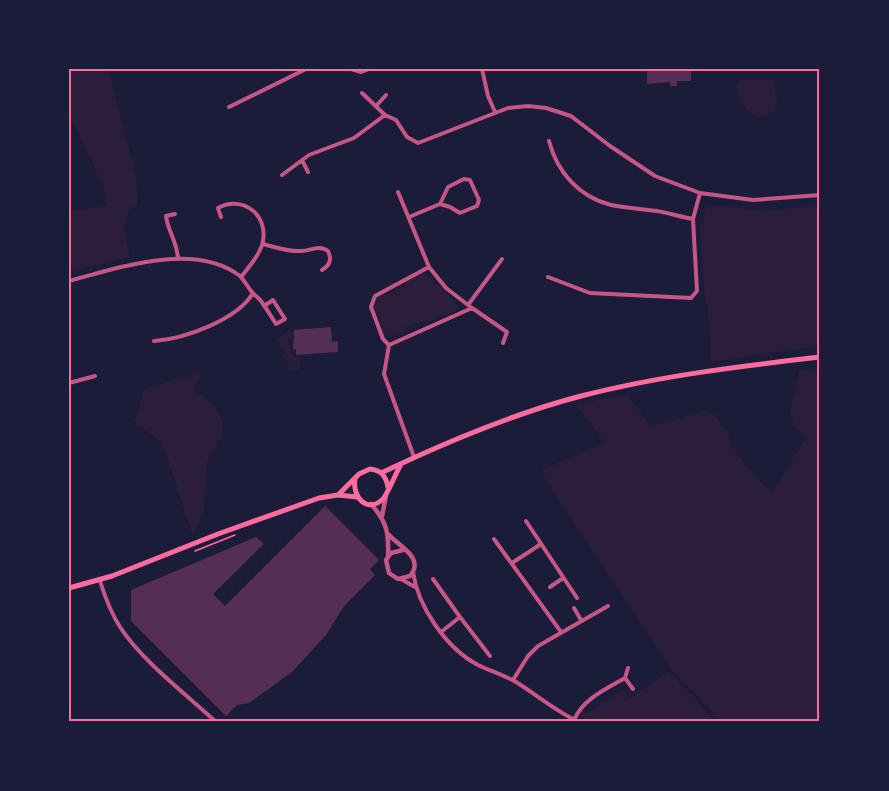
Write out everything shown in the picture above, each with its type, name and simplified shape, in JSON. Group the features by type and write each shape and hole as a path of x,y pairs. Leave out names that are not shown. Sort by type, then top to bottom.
{"main road":[{"path":"381,472 518,416 579,397 669,378 820,357"},
{"path":"355,479 354,488 357,497 371,504 381,501 402,463"},
{"path":"338,495 364,471 381,472 387,479 388,487"},
{"path":"69,588 100,580 291,507 338,495 357,497"}],"street":[{"path":"229,107 306,69"},
{"path":"351,69 361,72 369,69"},
{"path":"482,69 495,112"},
{"path":"362,93 385,115 396,120 407,137 418,143 508,108 528,106 546,108 571,116 636,165 675,185 700,193 753,200 820,195"},
{"path":"376,106 386,96"},
{"path":"282,175 309,155 354,138 385,115"},
{"path":"549,141 558,166 568,180 585,194 610,205 693,219"},
{"path":"302,160 308,172"},
{"path":"409,217 441,204 448,187 464,179 470,180 479,200 477,206 460,213 441,204"},
{"path":"398,192 429,267 446,288 507,332 503,343"},
{"path":"548,277 590,293 691,298 697,291 698,281 694,256 693,219 700,193"},
{"path":"221,217 218,208 237,203 252,209 261,220 264,232 263,243 241,277"},
{"path":"174,214 166,216 167,225 177,243 178,259"},
{"path":"263,243 297,252 318,247 325,248 330,261 328,266 322,270"},
{"path":"69,281 150,261 178,259 202,261 241,277 253,293 260,298 264,306 276,324 285,319 273,300 264,306"},
{"path":"389,345 470,306 502,259"},
{"path":"389,345 383,339 371,307 372,301 375,296 429,267"},
{"path":"154,341 171,340 211,324 243,306 253,293"},
{"path":"389,345 384,374 414,457"},
{"path":"69,383 95,376"},
{"path":"382,517 386,495"},
{"path":"371,504 382,517 389,535 414,558 416,562 413,572 416,588 441,632 465,657 513,680 577,721 579,709 585,703 626,678"},
{"path":"526,521 578,598"},
{"path":"389,535 386,565 389,573 416,588"},
{"path":"494,539 561,632"},
{"path":"512,563 541,544"},
{"path":"388,556 395,551 403,550"},
{"path":"401,579 413,572"},
{"path":"550,587 563,578"},
{"path":"433,579 490,656"},
{"path":"100,580 112,612 125,635 216,722"},
{"path":"513,680 528,656 538,646 608,606"},
{"path":"574,608 581,620"},
{"path":"441,632 460,617"},
{"path":"628,668 626,678 633,689"}],"shaded area":[{"path":"69,69 109,69 136,176 138,205 131,210 125,221 125,235 130,257 69,272 69,211 107,206 108,198 69,111"},
{"path":"742,80 773,80 777,101 775,111 760,116 748,111 740,100 738,92 737,85"},
{"path":"707,205 768,211 820,205 820,345 711,362 700,225 703,225"},
{"path":"423,273 456,303 458,306 456,311 429,322 427,320 406,327 406,331 388,337 381,329 383,328 375,312 376,299 384,293 386,295 406,285 406,282"},
{"path":"291,329 291,337 288,338 289,347 294,358 299,358 300,368 293,372 282,355 284,353 277,339"},
{"path":"820,369 820,722 721,722 671,669 541,470 605,443 576,404 627,395 651,426 706,410 714,415 732,440 729,443 772,493 806,438 794,426 790,412 799,370"},
{"path":"201,372 194,390 210,401 223,424 222,435 207,462 204,510 193,536 162,442 134,421 145,389"},
{"path":"669,671 716,722 599,722 584,719 581,716 581,712 587,713 623,690 629,699"}],"building":[{"path":"647,71 691,71 691,81 677,81 677,86 670,86 670,82 647,84"},
{"path":"331,327 332,342 338,341 338,352 296,355 296,349 293,350 294,330"},
{"path":"325,506 379,560 370,569 375,575 344,606 326,635 292,672 249,703 237,705 226,716 131,621 131,590 256,537 264,544 213,594 225,606"}]}
